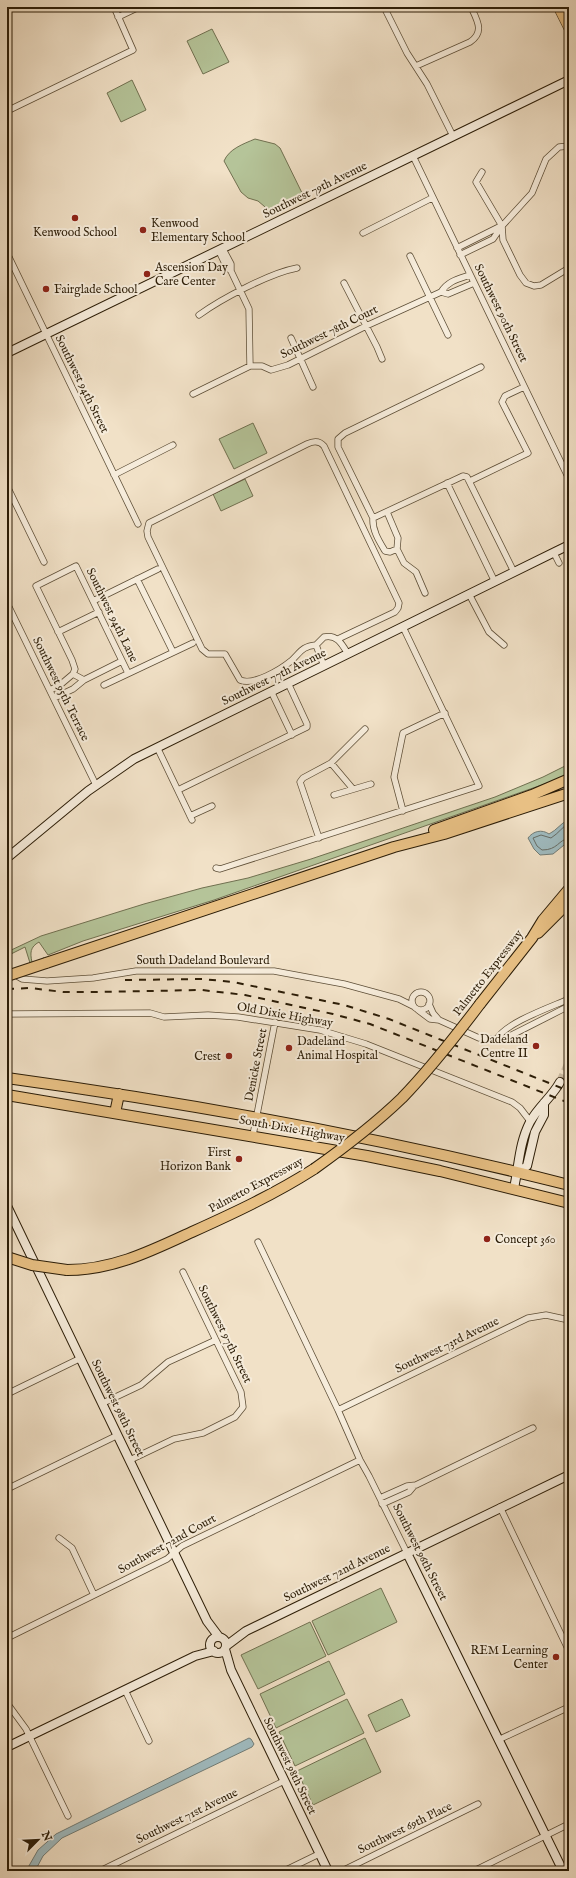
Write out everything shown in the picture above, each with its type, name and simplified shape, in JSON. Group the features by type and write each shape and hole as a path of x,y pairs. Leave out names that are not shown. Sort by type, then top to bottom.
{"highway":[{"path":"394,847 412,838 569,780"},
{"path":"7,976 394,847 437,836 569,793"},
{"name":"Palmetto Expressway","path":"7,1257 37,1266 67,1270 102,1267 133,1258 258,1202 314,1169 342,1149 401,1098 454,1039 532,938 542,920 569,889"},
{"path":"532,938 569,902"},
{"name":"South Dixie Highway","path":"7,1078 119,1094 257,1117 399,1145 569,1185"},
{"path":"115,1113 119,1094"},
{"name":"South Dixie Highway","path":"7,1095 367,1156 514,1188 569,1203"},
{"path":"367,1156 379,1149 399,1145"}],"main road":[{"path":"558,7 569,29"}],"street":[{"path":"7,111 133,50 114,7"},
{"path":"118,17 140,7"},
{"path":"384,7 402,43 428,84 453,136"},
{"path":"416,66 470,42 479,33 478,23 471,7"},
{"name":"Southwest 79th Avenue","path":"7,354 569,80"},
{"path":"460,255 493,239 502,226 529,197 536,186 543,164 559,147 569,146"},
{"name":"Southwest 90th Street","path":"413,156 456,248 569,479"},
{"path":"482,172 476,182 502,226 503,240 520,276 530,285 538,286 569,268"},
{"path":"363,233 432,198"},
{"path":"456,248 502,226"},
{"path":"193,394 250,366 249,309 231,271 231,264 221,250"},
{"name":"Southwest 94th Street","path":"7,253 138,524"},
{"path":"410,256 429,298 448,334"},
{"path":"199,315 210,307 241,291 283,271 297,268"},
{"name":"Southwest 78th Court","path":"250,366 262,366 271,370 288,365 366,326 441,292 450,282 470,275"},
{"path":"344,283 382,359"},
{"path":"441,292 448,294 474,283"},
{"path":"291,338 313,387"},
{"path":"397,549 390,552 386,551 373,525 373,518 338,446 338,439 345,433 481,367"},
{"path":"470,481 528,453 502,399 524,387"},
{"path":"338,639 395,612 398,608 398,603 324,446 321,443 314,442 306,444 149,523 147,531 148,537 202,649 208,654 225,654 235,674 240,680 248,683 256,681 288,663 303,648 316,645 324,637 338,639 348,654"},
{"path":"114,475 173,445"},
{"path":"373,518 463,476 467,477 514,572"},
{"path":"447,483 495,582"},
{"path":"7,486 44,562"},
{"path":"387,512 398,538 397,549 404,563 416,572 425,593"},
{"name":"Southwest 77th Avenue","path":"7,858 96,785 128,762 569,545"},
{"path":"554,552 560,563"},
{"name":"Southwest 94th Lane","path":"58,632 36,586 76,566 128,673"},
{"path":"93,601 158,569"},
{"path":"137,579 173,652"},
{"path":"469,594 489,632 504,645"},
{"name":"Southwest 95th Terrace","path":"7,603 96,785"},
{"path":"50,690 60,685 73,674 75,669 58,632 99,612"},
{"path":"216,868 220,869 478,786 445,713 403,627"},
{"path":"104,685 192,643"},
{"path":"316,645 324,666"},
{"path":"54,698 74,689 84,680 122,661"},
{"path":"73,674 84,680"},
{"path":"178,790 308,726 288,683"},
{"path":"271,691 292,735"},
{"path":"403,811 394,777 403,733 445,713"},
{"path":"319,838 300,782 303,778 331,763 365,729"},
{"path":"157,747 191,818 212,806"},
{"path":"331,763 353,789"},
{"path":"334,795 371,784"},
{"name":"South Dadeland Boulevard","path":"7,970 22,979 47,981 93,978 136,971 274,971 344,984 399,999 430,1019 439,1020 479,1038 502,1040 569,1006"},
{"path":"399,999 420,992 426,994 430,998 429,1004 432,1013 439,1020"},
{"path":"414,994 412,1000 415,1008 424,1010 429,1004"},
{"path":"497,1039 504,1030 569,998"},
{"name":"Old Dixie Highway","path":"7,1014 150,1013 164,1016 208,1015 238,1017 320,1030 379,1049 512,1102 520,1108 530,1121"},
{"path":"531,1016 535,1023"},
{"name":"Denicke Street","path":"253,1136 275,1022"},
{"path":"514,1188 518,1172 518,1163 525,1134 530,1121 560,1082"},
{"path":"518,1172 527,1166 535,1132 544,1115 544,1103"},
{"name":"Southwest 98th Street","path":"7,1206 207,1621 213,1647 231,1670 328,1871"},
{"name":"Southwest 96th Street","path":"258,1242 338,1410 360,1460 563,1871"},
{"name":"Southwest 97th Street","path":"130,1460 174,1439 203,1433 236,1417 244,1407 241,1392 183,1272"},
{"name":"Southwest 73rd Avenue","path":"338,1410 528,1318 546,1315 569,1320"},
{"path":"103,1403 142,1385 168,1362 216,1340"},
{"path":"7,1394 81,1358"},
{"path":"381,1501 407,1486 414,1486 533,1428"},
{"path":"7,1489 118,1435"},
{"name":"Southwest 72nd Court","path":"7,1638 167,1559 182,1546 360,1460"},
{"name":"Southwest 72nd Avenue","path":"220,1637 246,1631 569,1474"},
{"path":"500,1507 569,1651"},
{"path":"59,1538 72,1548 94,1595"},
{"name":"Southwest 98th Street","path":"207,1621 220,1637"},
{"name":"Southwest 72nd Avenue","path":"226,1648 246,1631"},
{"path":"7,1747 195,1656 198,1652 213,1647 222,1652 226,1648 226,1642 220,1637 215,1638 213,1647"},
{"name":"Southwest 98th Street","path":"226,1648 231,1670"},
{"path":"125,1690 149,1741"},
{"path":"7,1703 30,1736 68,1816"},
{"path":"498,1740 569,1707"},
{"name":"Southwest 71st Avenue","path":"100,1871 284,1781"},
{"name":"Southwest 69th Place","path":"342,1871 478,1804"},
{"path":"474,1871 569,1824"},
{"path":"284,1871 320,1854"}],"green space":[{"path":"212,29 229,62 203,74 187,41"},
{"path":"132,80 146,110 121,122 107,93"},
{"path":"255,139 275,144 280,148 304,197 271,212 258,201 248,198 241,192 224,161 233,150"},
{"path":"253,423 267,453 234,469 219,439"},
{"path":"245,479 253,496 221,511 213,494"},
{"path":"569,764 569,774 553,781 214,900 83,941 48,955 39,942 32,948 32,962 30,963 25,947 7,956 7,952 41,936 144,904 202,888 248,878 311,859 495,797 543,777"},
{"path":"381,1588 397,1622 328,1655 312,1621"},
{"path":"310,1622 326,1656 258,1689 241,1655"},
{"path":"329,1661 345,1694 276,1728 260,1694"},
{"path":"347,1699 364,1733 295,1766 279,1732"},
{"path":"402,1699 410,1716 376,1732 368,1715"},
{"path":"365,1738 381,1772 313,1805 297,1771"}],"water":[{"path":"569,819 569,841 553,854 540,855 534,849 528,838 532,834 538,832 546,832 549,834"},
{"path":"249,1738 254,1744 252,1747 62,1838 43,1856 35,1871 26,1871 38,1850 56,1834"}],"tunnel":[{"path":"560,1082 569,1062"}],"railway":[{"path":"125,980 202,979 233,982 344,1005 389,1019 569,1091"},
{"path":"7,989 30,988 63,992 202,990 245,995 333,1014 370,1024 569,1103"}],"place":[{"name":"Kenwood School","path":"75,218"},
{"name":"Kenwood Elementary School","path":"143,230"},
{"name":"Ascension Day Care Center","path":"147,274"},
{"name":"Fairglade School","path":"46,289"},
{"name":"Dadeland Centre II","path":"536,1046"},
{"name":"Dadeland Animal Hospital","path":"289,1048"},
{"name":"Crest","path":"229,1056"},
{"name":"First Horizon Bank","path":"239,1159"},
{"name":"Concept 360","path":"487,1239"},
{"name":"REM Learning Center","path":"556,1657"}]}
